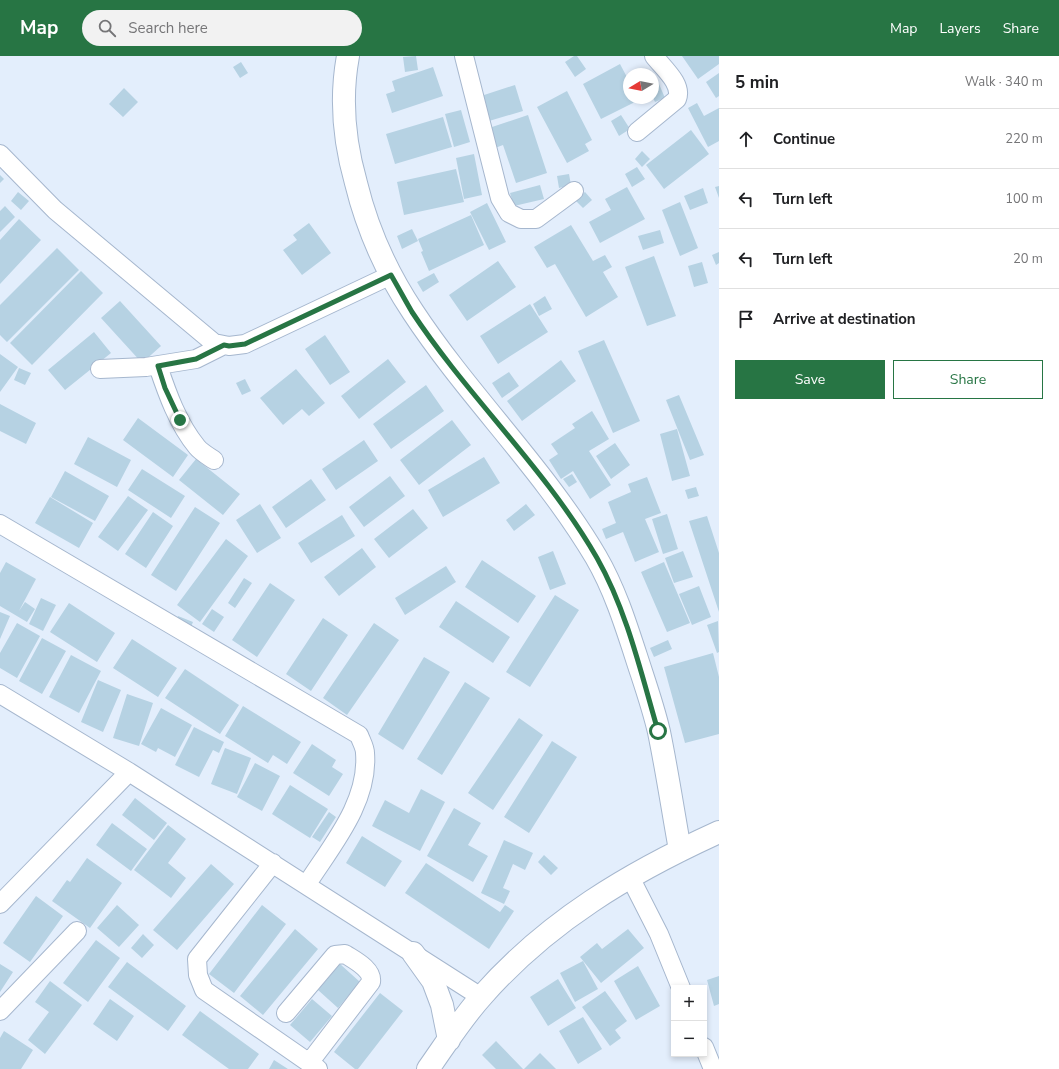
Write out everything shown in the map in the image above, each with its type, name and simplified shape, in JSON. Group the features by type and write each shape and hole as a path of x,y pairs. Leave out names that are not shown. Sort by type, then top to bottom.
{"street":[{"path":"348,56 345,73 343,117 349,159 362,208 391,275 417,318 569,517 597,558 610,584 627,627 658,731 680,850"},
{"path":"464,56 500,198 509,213 521,219 536,219 574,191"},
{"path":"637,132 676,99 679,94 678,87 654,56"},
{"path":"0,154 55,210 214,343 229,346 245,344 391,275"},
{"path":"100,369 158,366 196,359 224,345"},
{"path":"158,366 165,388 180,420 197,448 214,460"},
{"path":"0,524 359,735 366,752 363,786 350,818 307,884"},
{"path":"0,694 130,772 307,884 481,997"},
{"path":"0,904 130,772"},
{"path":"428,1069 481,997 521,954 568,916 630,877 680,850 719,832"},
{"path":"274,863 197,959 198,975 204,990 314,1066 371,982 372,977 369,972 345,954 335,955 286,1013"},
{"path":"630,877 659,934 680,985"},
{"path":"0,1012 77,931"},
{"path":"413,953 433,981 442,1005 449,1040"},
{"path":"707,1054 713,1069"}],"building":[{"path":"416,56 418,70 405,72 403,57"},
{"path":"574,56 577,56 586,69 575,77 565,62"},
{"path":"682,56 719,56 719,64 698,79"},
{"path":"241,62 248,73 240,78 233,67"},
{"path":"620,64 623,70 623,104 631,104 601,119 583,84"},
{"path":"433,67 443,96 392,113 386,94 395,91 392,81"},
{"path":"719,73 719,96 716,98 706,82"},
{"path":"659,84 665,98 659,100"},
{"path":"515,85 523,111 489,121 481,96"},
{"path":"124,88 138,102 123,117 109,104"},
{"path":"567,91 592,140 585,144 589,151 567,163 537,107"},
{"path":"697,103 704,116 719,108 719,141 708,147 688,108"},
{"path":"461,110 470,142 454,147 445,114"},
{"path":"528,115 547,173 516,183 503,145 495,148 489,128"},
{"path":"621,115 630,129 619,136 611,121"},
{"path":"443,117 452,147 395,164 386,134"},
{"path":"691,130 709,154 664,189 646,165"},
{"path":"642,151 650,159 642,167 635,159"},
{"path":"474,154 482,195 464,199 456,158"},
{"path":"637,167 645,179 632,187 625,174"},
{"path":"456,169 464,202 404,215 397,182"},
{"path":"569,174 571,185 559,188 557,176"},
{"path":"0,175 4,179 0,183"},
{"path":"540,185 544,199 514,206 510,193"},
{"path":"719,186 719,198 715,187"},
{"path":"627,187 645,219 600,243 589,222 611,210 605,199"},
{"path":"703,188 708,203 690,210 684,196"},
{"path":"18,192 29,201 21,210 11,201"},
{"path":"585,192 592,200 583,208 575,200"},
{"path":"680,202 698,248 680,256 662,210"},
{"path":"487,203 506,242 489,250 470,212"},
{"path":"5,206 15,217 0,232 0,211"},
{"path":"471,215 484,245 429,271 421,252 423,251 418,239"},
{"path":"19,219 41,240 0,284 0,240"},
{"path":"309,223 331,253 302,275 283,250 297,240 293,235"},
{"path":"571,225 593,261 605,255 612,267 603,272 618,297 586,317 555,264 547,268 534,247"},
{"path":"412,229 418,241 402,249 397,236"},
{"path":"660,230 664,243 643,250 638,236"},
{"path":"57,248 79,270 7,342 0,335 0,305"},
{"path":"719,252 719,263 716,265 712,255"},
{"path":"654,256 676,316 647,326 625,267"},
{"path":"498,261 516,287 467,321 449,295"},
{"path":"702,262 708,283 694,287 688,266"},
{"path":"81,271 103,293 32,365 10,343"},
{"path":"434,273 439,282 423,292 417,282"},
{"path":"545,296 552,309 539,316 533,304"},
{"path":"120,301 161,346 142,363 101,318"},
{"path":"530,304 548,332 498,364 480,336"},
{"path":"94,332 111,353 65,390 48,370"},
{"path":"325,335 350,372 330,385 305,349"},
{"path":"604,340 640,421 613,433 578,351"},
{"path":"0,354 18,367 0,392"},
{"path":"388,359 406,382 359,419 341,396"},
{"path":"561,360 576,381 522,421 507,401"},
{"path":"19,368 31,373 25,385 14,380"},
{"path":"296,369 325,403 309,416 302,409 283,425 260,398"},
{"path":"509,372 519,386 502,398 492,383"},
{"path":"245,379 251,391 242,395 236,383"},
{"path":"426,385 444,411 391,449 373,424"},
{"path":"679,395 704,455 690,460 666,400"},
{"path":"0,404 36,423 26,444 0,431"},
{"path":"592,411 609,439 589,451 611,485 590,499 573,471 561,479 549,460 558,454 551,444 575,428 572,424"},
{"path":"138,418 188,455 173,477 123,440"},
{"path":"452,420 471,445 419,485 400,460"},
{"path":"677,429 690,476 672,481 660,434"},
{"path":"88,437 131,460 117,487 74,464"},
{"path":"364,440 378,461 336,490 322,469"},
{"path":"615,443 630,465 611,479 596,456"},
{"path":"484,457 500,483 443,517 428,490"},
{"path":"196,459 240,494 223,515 179,480"},
{"path":"142,469 185,496 171,518 128,490"},
{"path":"65,471 109,496 95,521 51,497"},
{"path":"572,474 577,482 569,487 563,479"},
{"path":"390,476 405,496 364,527 349,507"},
{"path":"647,477 661,513 645,519 659,552 635,562 623,532 606,539 602,529 616,523 608,502 631,492 628,484"},
{"path":"311,479 326,500 286,528 272,507"},
{"path":"696,487 699,496 688,499 685,490"},
{"path":"128,496 148,510 118,551 98,537"},
{"path":"50,497 93,523 79,548 35,523"},
{"path":"260,504 281,538 257,553 236,520"},
{"path":"526,504 535,515 514,531 506,520"},
{"path":"195,507 220,523 176,591 151,575"},
{"path":"413,509 428,528 389,558 374,539"},
{"path":"153,512 173,526 146,568 125,554"},
{"path":"667,514 678,549 663,554 652,519"},
{"path":"342,515 355,536 311,563 298,543"},
{"path":"707,516 719,553 719,612 689,521"},
{"path":"226,539 248,556 200,622 177,605"},
{"path":"362,548 376,567 339,596 324,577"},
{"path":"553,551 566,584 550,590 538,557"},
{"path":"683,551 693,577 674,583 665,558"},
{"path":"482,560 536,596 518,623 465,587"},
{"path":"6,562 36,579 19,611 25,602 35,609 27,622 0,606 0,573"},
{"path":"664,562 690,623 667,632 641,572"},
{"path":"446,566 456,582 405,615 395,598"},
{"path":"244,578 252,583 235,608 228,603"},
{"path":"270,583 295,600 257,657 232,640"},
{"path":"699,586 711,617 692,625 679,594"},
{"path":"555,595 579,610 530,687 506,672"},
{"path":"41,598 56,605 43,631 29,624"},
{"path":"456,601 510,637 493,663 439,627"},
{"path":"69,603 115,633 97,662 50,632"},
{"path":"212,609 224,617 214,632 202,624"},
{"path":"0,612 10,616 0,639"},
{"path":"178,616 193,622 190,629 176,623"},
{"path":"323,618 348,635 311,691 286,674"},
{"path":"718,621 719,652 717,653 707,625"},
{"path":"17,623 40,636 17,678 0,668 0,653"},
{"path":"374,623 399,640 347,715 323,698"},
{"path":"42,638 66,651 42,694 19,681"},
{"path":"132,639 177,668 158,697 113,668"},
{"path":"668,640 672,649 654,657 650,648"},
{"path":"713,653 719,677 719,734 685,743 664,667"},
{"path":"71,655 101,671 79,713 49,697"},
{"path":"424,657 450,672 403,750 378,734"},
{"path":"185,669 239,705 220,734 165,698"},
{"path":"98,680 121,690 103,732 81,722"},
{"path":"465,682 490,698 442,775 417,759"},
{"path":"127,694 153,703 139,746 113,738"},
{"path":"243,706 301,742 287,764 273,755 268,763 225,736"},
{"path":"161,708 192,725 175,757 158,748 156,752 141,744"},
{"path":"519,718 543,735 493,810 468,793"},
{"path":"194,727 224,742 219,753 213,750 199,777 175,765"},
{"path":"552,741 577,757 529,833 504,817"},
{"path":"312,744 336,760 332,767 343,774 329,796 293,773"},
{"path":"225,748 251,758 237,794 211,784"},
{"path":"255,763 280,776 262,811 237,797"},
{"path":"290,785 328,809 310,838 272,814"},
{"path":"421,789 445,802 420,851 372,826 385,800 409,813"},
{"path":"135,798 167,823 154,840 122,815"},
{"path":"454,808 481,823 468,845 488,856 473,882 427,856"},
{"path":"329,812 336,817 320,842 312,837"},
{"path":"112,823 147,849 131,871 96,845"},
{"path":"168,825 186,839 168,863 186,878 171,898 134,870"},
{"path":"362,836 402,861 385,887 346,863"},
{"path":"504,840 533,853 525,870 513,864 503,888 510,891 504,904 481,893"},
{"path":"544,855 558,868 551,875 538,862"},
{"path":"87,858 122,883 90,928 52,901 67,880 70,882"},
{"path":"426,863 500,912 505,905 514,911 489,949 405,893"},
{"path":"211,864 234,884 177,950 153,930"},
{"path":"36,896 63,916 30,962 3,943"},
{"path":"117,905 139,925 119,947 97,928"},
{"path":"262,905 286,924 234,993 209,974"},
{"path":"295,929 318,949 263,1015 240,996"},
{"path":"628,929 644,948 601,983 580,957 597,943 602,949"},
{"path":"143,934 154,945 142,958 131,948"},
{"path":"96,940 120,958 88,1002 63,983"},
{"path":"583,961 598,989 575,1002 560,973"},
{"path":"127,962 186,1006 168,1031 108,987"},
{"path":"0,964 13,972 0,992"},
{"path":"340,964 360,982 338,1008 318,990"},
{"path":"638,966 660,1006 636,1020 614,981"},
{"path":"719,976 719,1004 714,1006 707,980"},
{"path":"558,979 576,1008 548,1026 530,997"},
{"path":"50,981 82,1005 45,1054 28,1040 49,1012 35,1002"},
{"path":"605,991 627,1021 615,1030 621,1038 610,1046 582,1007"},
{"path":"380,993 403,1011 358,1069 355,1069 334,1052"},
{"path":"110,999 134,1016 117,1041 93,1024"},
{"path":"312,999 332,1016 310,1042 290,1025"},
{"path":"200,1011 259,1054 248,1069 229,1069 182,1035"},
{"path":"583,1017 602,1049 578,1064 559,1031"},
{"path":"4,1031 33,1050 21,1069 0,1069 0,1038"},
{"path":"496,1041 523,1069 496,1069 482,1055"},
{"path":"540,1053 556,1069 524,1069"},
{"path":"274,1060 288,1069 269,1069"}],"route":[{"path":"180,420 165,388 158,366 196,359 224,345 229,346 245,344 391,275 413,312 450,362 547,485 597,558 613,590 627,627 658,731"}]}
